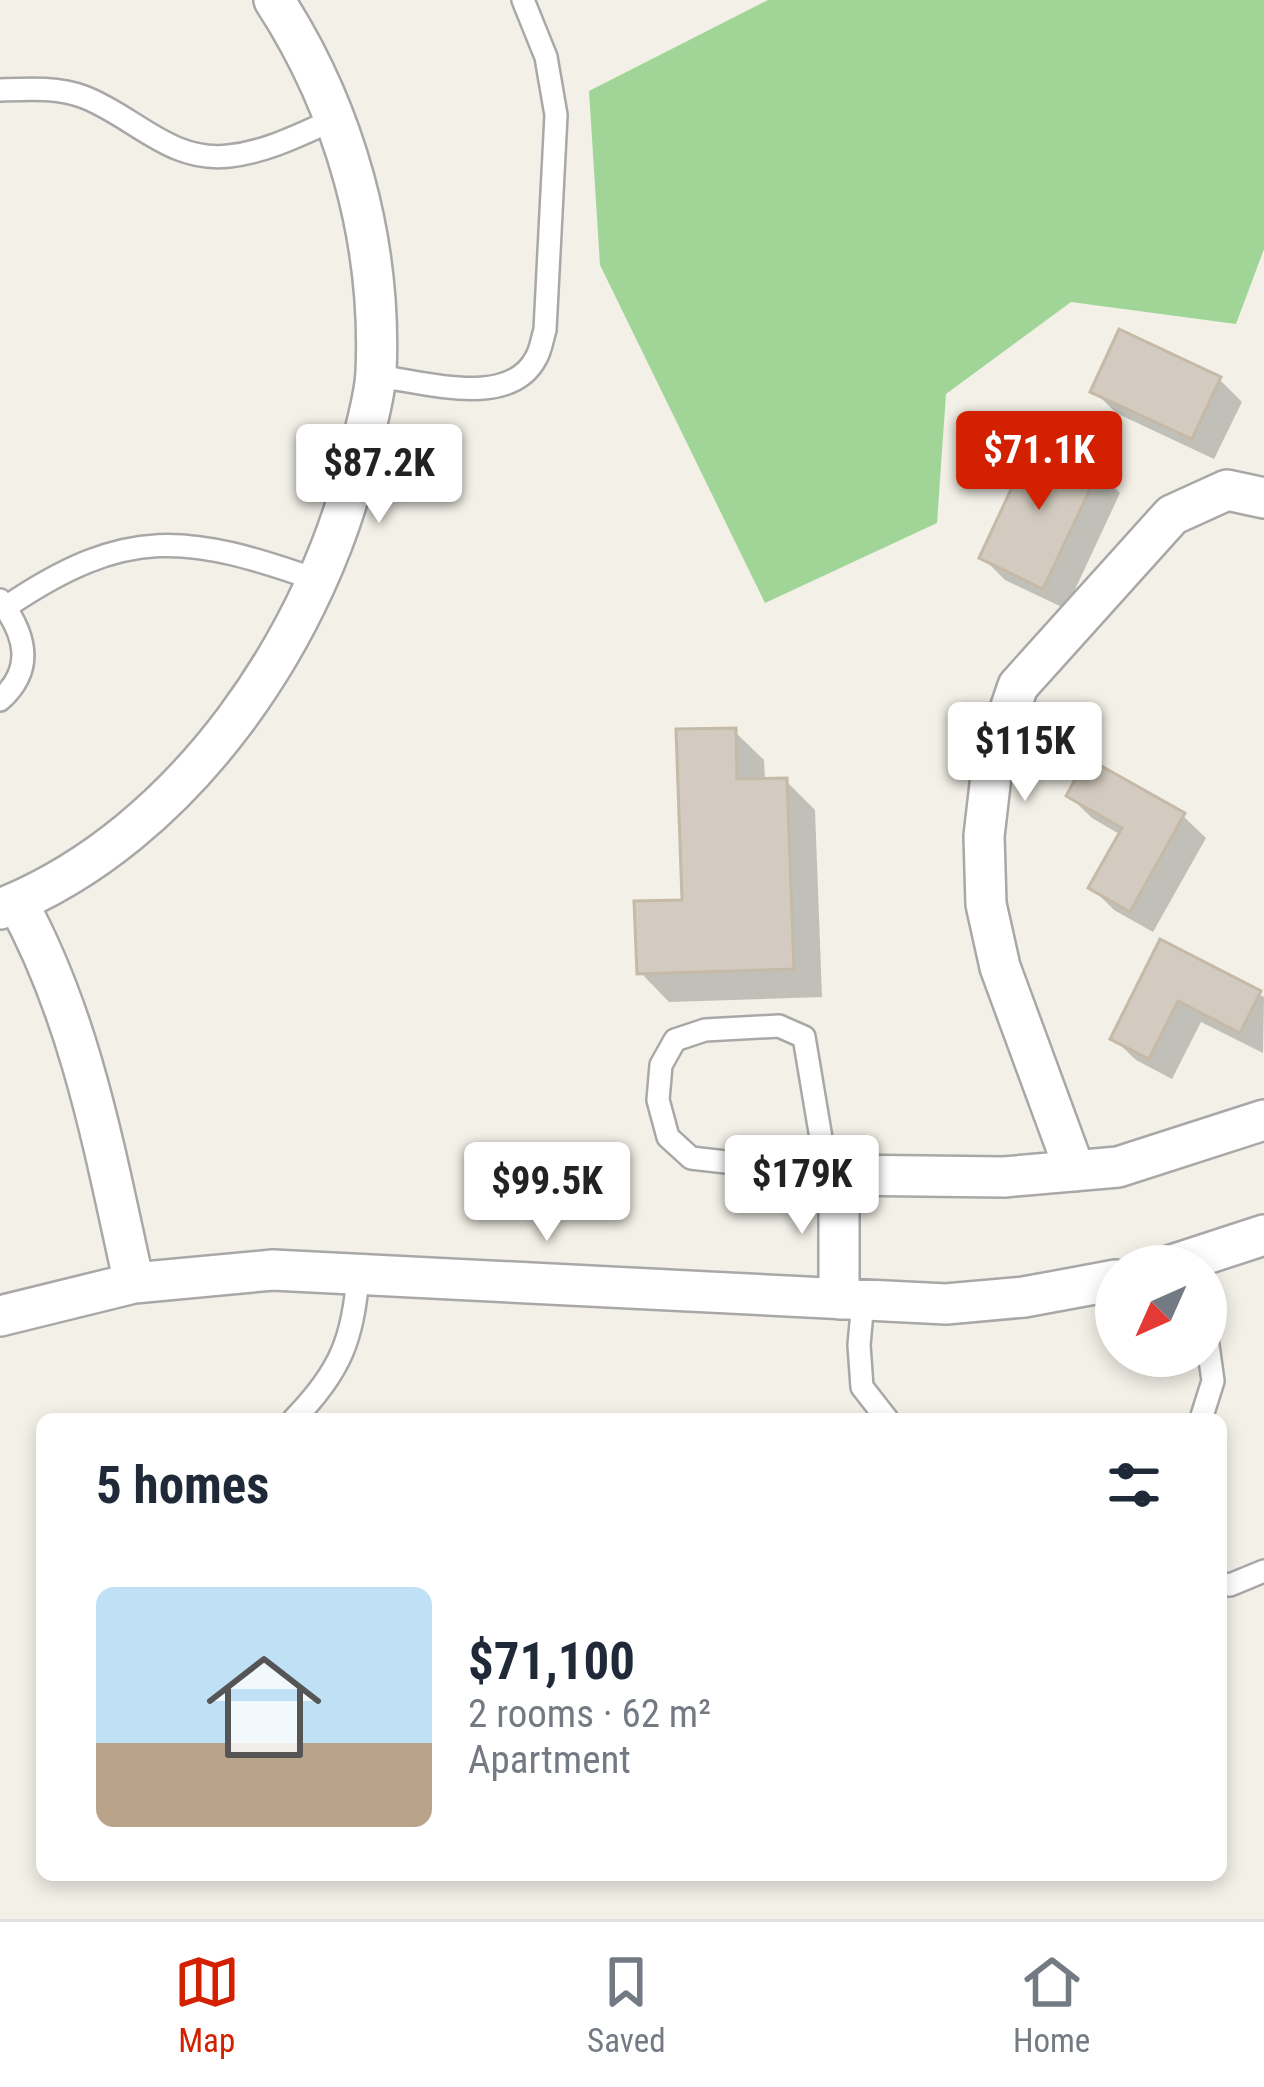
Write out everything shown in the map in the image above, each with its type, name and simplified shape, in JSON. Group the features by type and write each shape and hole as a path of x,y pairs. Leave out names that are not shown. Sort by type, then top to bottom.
{"street":[{"path":"134,1283 92,1092 63,1002 41,946 9,905 128,831 229,730 292,637 320,581 353,487 376,376 371,256 357,188 335,118 314,68 274,0"},
{"path":"1075,1171 1000,967 986,904 984,836 993,759 1018,686 1172,515 1227,490 1264,498"},
{"path":"851,1300 839,1175 1004,1177 1118,1167 1264,1120"},
{"path":"1227,1248 1264,1235"},
{"path":"0,1316 134,1283 273,1270 946,1304 1024,1298 1095,1284"}],"lane":[{"path":"376,376 483,388 513,382 536,360 545,331 556,115 546,57 523,0"},
{"path":"0,90 81,95 150,138 182,151 225,157 271,147 335,118"},
{"path":"0,700 16,686 24,664 21,637 3,603 105,555 162,543 217,547 320,581"},
{"path":"779,1027 804,1037 823,1150 839,1175 691,1158 668,1137 658,1100 661,1065 676,1040 705,1030 779,1027"},
{"path":"300,1413 342,1359 356,1315 358,1273"},
{"path":"851,1300 862,1388 882,1413"},
{"path":"1203,1413 1212,1377"},
{"path":"1227,1585 1264,1571"}],"green space":[{"path":"768,0 1264,0 1264,249 1236,324 1071,302 946,394 937,523 765,603 600,265 589,91"}],"building":[{"path":"1119,329 1221,377 1192,439 1090,392"},
{"path":"1035,438 1100,468 1043,589 979,558"},
{"path":"736,728 737,779 787,778 794,969 637,974 634,901 682,900 676,729"},
{"path":"1087,758 1185,813 1130,912 1088,888 1122,828 1066,796"},
{"path":"1160,939 1261,991 1240,1033 1178,1001 1149,1059 1110,1039"}]}
